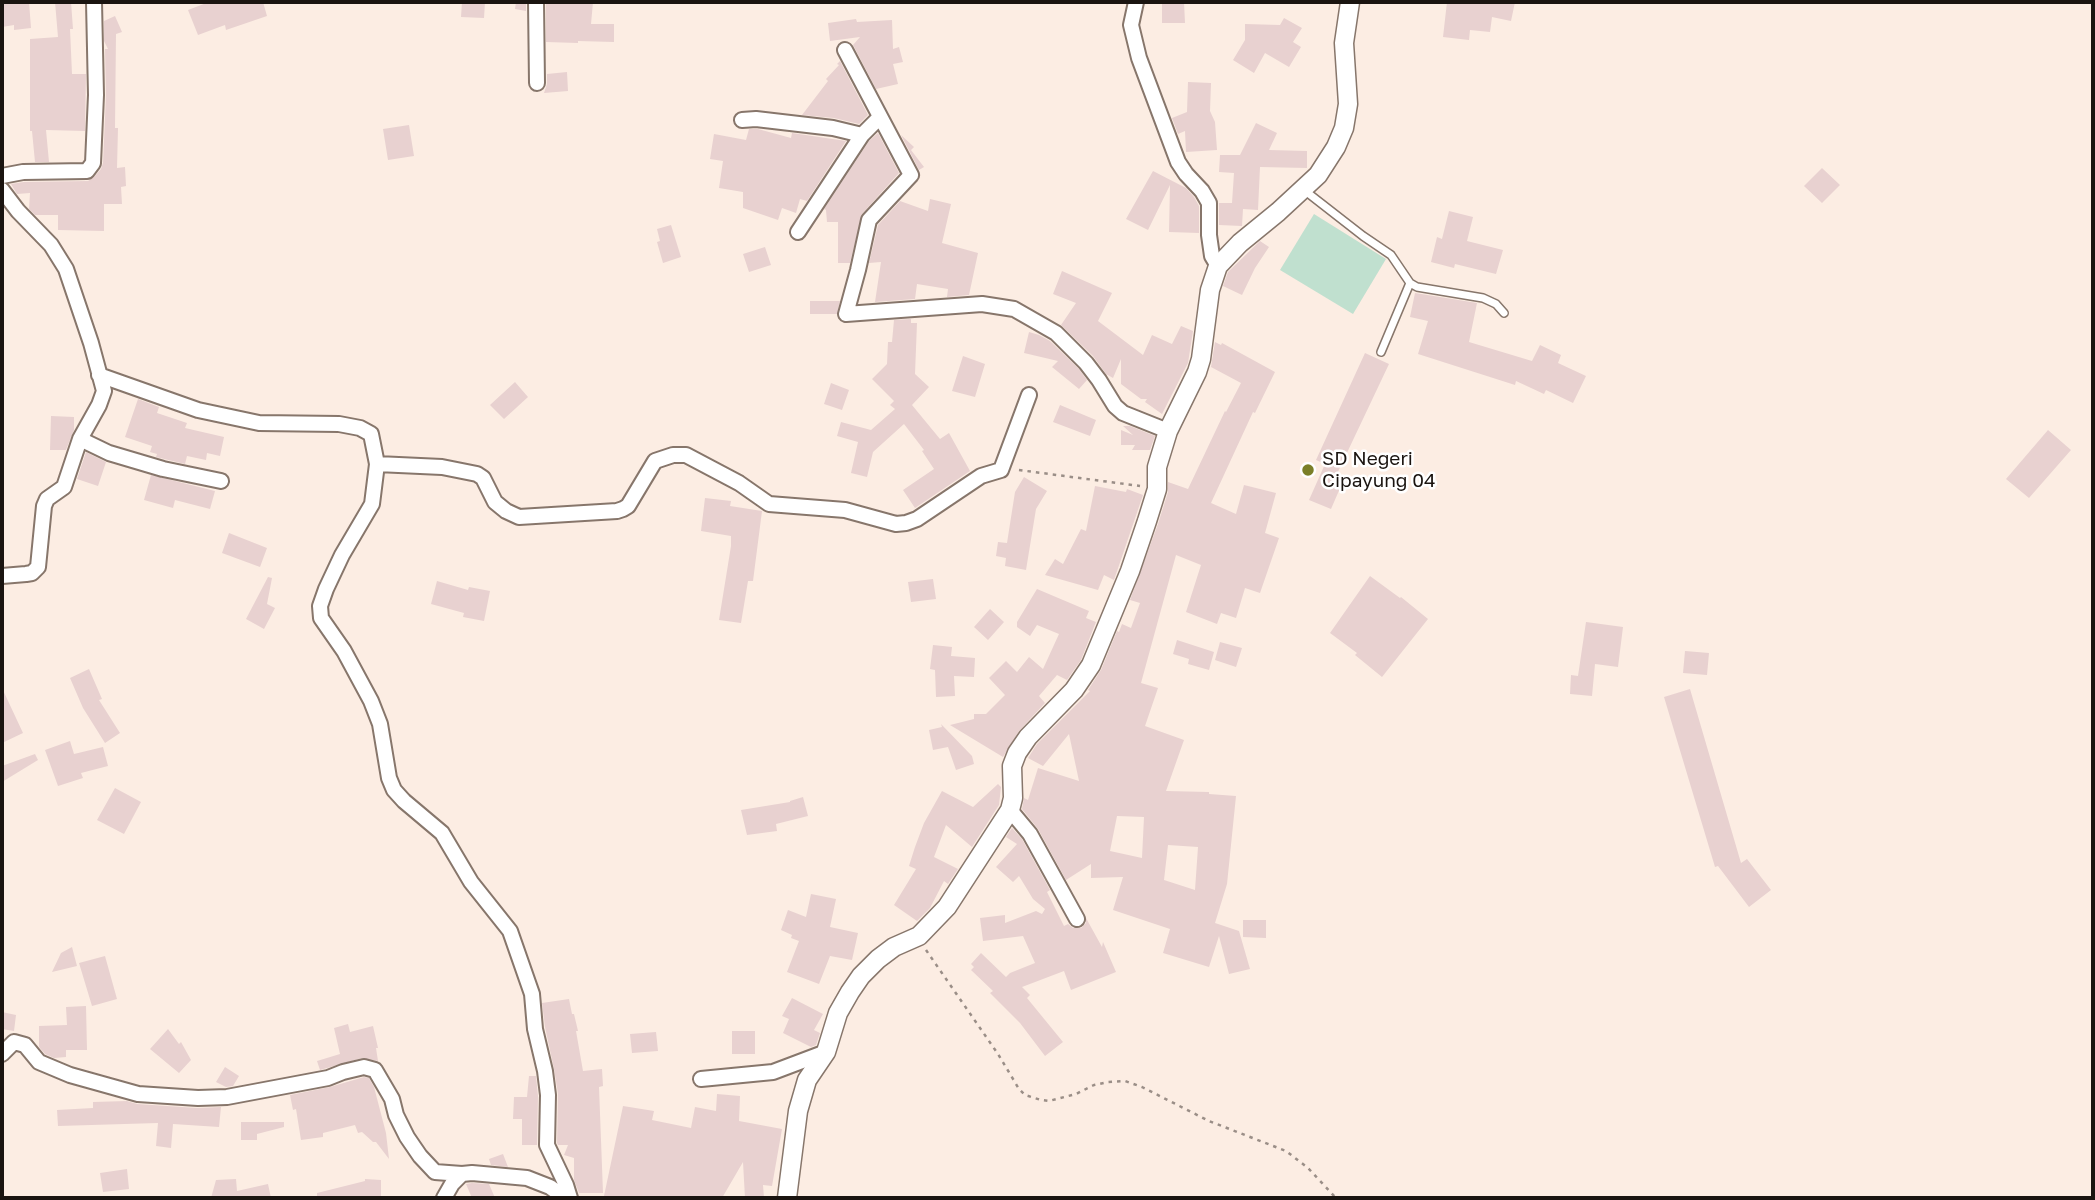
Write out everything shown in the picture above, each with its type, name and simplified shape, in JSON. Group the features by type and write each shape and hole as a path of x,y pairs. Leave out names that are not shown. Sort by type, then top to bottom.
{"street":[{"path":"2,176 23,172 87,171 93,163 96,95 94,2"},
{"path":"536,2 537,83"},
{"path":"1136,2 1131,25 1139,58 1178,162 1209,203 1209,236 1212,256 1218,266"},
{"path":"787,1198 798,1111 807,1080 826,1052 838,1013 861,976 878,959 894,947 919,936 939,917 956,895 1010,810 1013,798 1012,766 1017,753 1028,737 1074,691 1091,665 1130,571 1157,489 1157,467 1168,431 1197,372 1209,290 1218,266 1240,243 1304,190 1325,167 1336,148 1344,128 1348,104 1344,43 1350,2"},
{"path":"845,50 911,175 869,220 846,314 982,304 1014,309 1056,333 1086,363 1115,406 1123,413 1168,431"},
{"path":"798,232 862,135 880,117"},
{"path":"742,120 756,119 833,128 862,135"},
{"path":"2,190 51,245 66,268 104,391 80,439 64,486 47,499 44,506 38,567 26,575 2,576"},
{"path":"99,374 198,411 259,423 339,424 360,428 371,434 377,464 372,504 342,555 326,589 320,606 321,618 344,651 371,701 380,724 389,778 394,790 442,833 471,882 510,931 532,994 548,1095 547,1145 570,1198"},
{"path":"377,464 442,467 477,474 483,478 495,502 519,517 624,509 655,461 667,456 686,456 739,483 769,503 845,510 896,524 917,519 981,476 1001,470 1029,395"},
{"path":"80,439 109,453 163,469 221,481"},
{"path":"1010,810 1030,834 1077,919"},
{"path":"2,1054 13,1042 25,1045 39,1062 69,1075 138,1094 198,1098 227,1097 328,1078 365,1067 375,1070 407,1137 435,1172 527,1178 550,1187 565,1198"},
{"path":"701,1079 773,1072 826,1052"},
{"path":"444,1198 462,1174"}],"lane":[{"path":"1304,190 1391,255 1410,283 1424,290 1466,294 1483,299 1496,304 1504,313"},
{"path":"1381,352 1410,283"}],"path":[{"path":"1001,470 1014,469 1157,489"},
{"path":"919,936 930,957 939,966 1025,1095 1049,1101 1076,1094 1094,1085 1125,1081 1209,1121 1286,1151 1308,1168 1336,1198"}],"green space":[{"path":"1314,214 1386,259 1353,314 1280,270"}],"building":[{"path":"2,2 29,2 31,28 14,30 14,25 2,27"},
{"path":"55,2 71,2 72,74 86,74 85,131 46,130 49,162 35,162 30,131 30,39 58,37"},
{"path":"209,2 263,2 267,16 226,30 225,25 198,35 188,10"},
{"path":"462,2 485,2 484,18 461,17"},
{"path":"516,2 526,2 526,11 515,9"},
{"path":"546,2 593,2 591,24 614,24 614,42 546,42"},
{"path":"1162,2 1184,2 1185,23 1162,23"},
{"path":"1447,2 1515,2 1511,21 1492,17 1490,32 1470,30 1469,40 1443,37"},
{"path":"115,16 122,32 116,34 115,128 118,128 117,168 125,167 126,186 121,187 122,204 104,204 104,231 58,230 58,215 35,215 29,209 30,193 17,194 11,184 88,181 101,169 106,95 105,49 108,49 104,41 104,21"},
{"path":"1284,18 1302,28 1293,42 1301,47 1289,67 1265,53 1254,73 1233,60 1245,40 1245,24 1280,25"},
{"path":"856,19 857,22 892,20 893,49 899,47 903,62 893,64 898,84 876,89 853,45 860,37 830,41 828,23"},
{"path":"840,61 868,115 859,124 802,115 828,81 826,79"},
{"path":"567,72 568,91 544,93 547,74"},
{"path":"1188,82 1211,83 1210,111 1215,122 1217,150 1186,152 1185,131 1178,134 1172,118 1187,112"},
{"path":"1256,123 1277,133 1269,150 1307,151 1307,168 1260,167 1258,210 1243,209 1242,226 1219,225 1219,203 1232,203 1234,173 1219,172 1220,155 1240,155"},
{"path":"409,125 414,156 388,160 383,129"},
{"path":"749,129 791,138 792,133 846,141 807,201 800,199 796,213 782,208 778,220 743,208 743,192 719,188 723,161 710,159 714,134 746,140"},
{"path":"878,133 899,173 862,214 850,263 838,263 838,222 827,222 824,209 869,141"},
{"path":"901,135 914,147 911,150 924,167 919,170"},
{"path":"1822,168 1840,185 1822,203 1804,186"},
{"path":"1153,171 1186,188 1194,197 1199,206 1199,233 1169,232 1170,185 1148,230 1126,219"},
{"path":"930,199 951,204 942,243 978,253 969,295 947,297 948,289 917,284 915,299 875,302 881,262 869,263 878,225 900,201 928,211"},
{"path":"1449,211 1473,217 1467,241 1503,250 1496,274 1455,264 1454,268 1431,262 1437,237 1442,239"},
{"path":"671,225 681,257 663,263 657,242 660,241 657,229"},
{"path":"1260,241 1269,247 1242,295 1223,286 1228,272"},
{"path":"765,247 771,265 749,272 743,254"},
{"path":"1062,271 1112,293 1098,321 1143,355 1152,335 1172,344 1181,326 1193,331 1188,363 1162,414 1145,402 1147,399 1141,399 1121,384 1121,359 1113,378 1106,374 1093,356 1061,325 1076,303 1053,294"},
{"path":"1415,293 1477,303 1469,342 1532,361 1540,345 1561,355 1558,363 1586,376 1573,403 1546,390 1544,394 1516,381 1515,385 1418,354 1428,321 1410,317"},
{"path":"810,301 840,301 837,314 810,314"},
{"path":"911,319 911,323 917,323 915,374 929,387 912,405 940,439 949,433 970,471 915,508 903,490 934,469 922,451 924,450 904,424 873,452 867,477 851,473 858,442 837,436 841,422 871,430 895,409 890,405 894,401 872,379 887,364 888,342 892,342 894,320"},
{"path":"1029,332 1050,341 1079,369 1087,380 1079,389 1052,367 1058,361 1024,353"},
{"path":"1215,342 1221,345 1222,343 1275,372 1255,413 1253,412 1211,503 1236,514 1244,485 1276,493 1265,533 1279,538 1260,593 1245,588 1236,618 1221,613 1217,624 1186,612 1201,565 1176,555 1141,683 1158,688 1145,726 1184,740 1166,791 1236,796 1227,884 1215,923 1239,931 1250,969 1229,974 1219,936 1209,967 1163,953 1170,929 1113,910 1123,877 1091,878 1091,864 1066,880 1038,829 1022,809 1024,798 1028,800 1038,768 1079,781 1069,734 1043,766 1028,758 1037,744 1090,691 1088,690 1101,670 1122,624 1131,628 1140,603 1130,600 1158,524 1168,492 1168,482 1188,489 1241,383 1211,367","holes":["1117,816 1144,817 1142,858 1110,851","1168,845 1198,847 1195,890 1164,880"]},
{"path":"1365,353 1389,364 1336,476 1344,479 1331,509 1309,500 1325,464 1316,460"},
{"path":"963,356 985,364 975,397 952,391"},
{"path":"515,382 528,397 504,419 490,405"},
{"path":"831,383 849,390 842,410 824,404"},
{"path":"138,399 159,407 157,413 187,423 185,428 224,437 220,456 207,453 206,460 187,456 185,464 156,457 157,454 150,452 152,446 125,437"},
{"path":"1060,405 1096,420 1090,436 1053,422"},
{"path":"51,416 74,417 74,430 66,450 50,450"},
{"path":"1123,426 1155,436 1150,450 1132,450 1135,445 1121,445 1121,430 1133,435"},
{"path":"2048,430 2071,450 2029,498 2006,479"},
{"path":"86,452 106,462 98,486 77,479"},
{"path":"151,475 215,491 210,509 175,500 173,508 144,500"},
{"path":"1024,477 1047,491 1036,509 1026,570 1005,566 1006,558 996,556 998,542 1007,543 1015,492"},
{"path":"1095,486 1126,492 1127,489 1143,495 1114,580 1104,575 1098,590 1045,575 1055,559 1063,564 1081,529 1086,531"},
{"path":"705,498 731,501 730,506 762,511 753,581 748,581 741,623 719,620 731,536 701,531"},
{"path":"229,533 267,548 260,567 222,553"},
{"path":"1370,576 1428,619 1382,677 1355,655 1357,653 1330,633"},
{"path":"268,577 272,578 267,604 275,608 264,629 246,619"},
{"path":"933,579 936,599 911,602 908,582"},
{"path":"437,581 468,590 469,587 490,591 484,621 463,617 464,613 431,604"},
{"path":"1037,589 1089,611 1086,618 1096,622 1081,660 1067,680 1057,675 1039,696 1045,703 1019,731 1003,757 950,725 974,719 974,714 986,714 1005,695 989,678 1006,661 1017,672 1029,657 1043,669 1059,634 1037,625 1030,636 1017,627 1017,622"},
{"path":"990,609 1004,622 988,640 974,627"},
{"path":"1586,622 1623,627 1618,667 1595,664 1592,696 1570,694 1571,675 1578,676"},
{"path":"1177,640 1214,652 1209,670 1188,664 1189,659 1173,654"},
{"path":"1220,642 1242,648 1236,667 1215,660"},
{"path":"933,645 952,647 951,656 975,658 974,677 954,676 955,696 936,697 935,670 930,669"},
{"path":"1685,651 1709,653 1707,675 1683,673"},
{"path":"89,669 102,699 99,700 120,733 105,743 83,708 70,678"},
{"path":"2,688 23,733 2,743"},
{"path":"1690,689 1741,863 1747,859 1771,890 1749,907 1718,866 1715,867 1664,697"},
{"path":"941,724 972,756 974,764 956,770 948,747 933,750 929,730 942,727"},
{"path":"70,741 74,754 103,747 108,766 81,773 83,778 58,786 45,750"},
{"path":"35,754 38,760 2,782 2,766"},
{"path":"998,784 1001,787 999,805 972,847 946,825 934,857 958,869 948,884 944,881 930,908 917,921 894,905 916,869 909,866 915,847 924,823 942,791 973,807"},
{"path":"115,788 141,802 124,834 97,820"},
{"path":"803,797 808,816 776,824 777,831 747,835 741,810 790,802"},
{"path":"1012,828 1022,839 1050,890 1047,892 1064,926 1068,924 1073,928 1081,928 1086,923 1086,918 1102,947 1103,942 1116,972 1071,990 1064,971 1022,987 1030,995 1027,998 1063,1042 1045,1056 1020,1023 990,993 993,991 971,970 974,967 971,964 981,953 1006,977 1035,963 1023,936 983,941 980,918 1005,915 1005,923 1036,911 1042,914 1045,909 1033,899 1019,876 1013,882 996,867 1017,844 1006,837"},
{"path":"811,894 836,899 830,927 858,933 852,960 830,956 819,984 787,972 799,941 781,930 788,910 806,917"},
{"path":"1243,920 1266,920 1266,938 1243,937"},
{"path":"72,947 77,966 52,972 61,953"},
{"path":"105,956 117,999 92,1006 79,963"},
{"path":"792,998 823,1014 814,1030 820,1033 816,1045 811,1047 783,1033 789,1019 782,1016"},
{"path":"569,999 578,1031 583,1071 602,1069 603,1086 599,1087 603,1193 579,1193 574,1180 574,1158 564,1155 568,1145 557,1143 558,1094 542,1003"},
{"path":"86,1006 87,1050 66,1050 66,1057 54,1058 45,1054 39,1047 39,1026 67,1025 66,1007"},
{"path":"2,1012 16,1015 14,1031 2,1029"},
{"path":"348,1024 350,1032 373,1026 378,1061 362,1058 320,1070 317,1061 340,1054 334,1028"},
{"path":"168,1029 179,1044 181,1042 191,1060 179,1073 150,1049"},
{"path":"732,1031 755,1031 755,1054 732,1054"},
{"path":"656,1032 658,1051 632,1053 630,1034"},
{"path":"225,1067 239,1076 233,1086 226,1087 216,1082"},
{"path":"529,1076 536,1076 537,1145 522,1145 522,1119 513,1119 514,1097 527,1097"},
{"path":"369,1078 374,1087 386,1133 389,1159 376,1142 362,1132 358,1133 355,1125 323,1133 323,1137 301,1140 296,1109 293,1110 290,1095"},
{"path":"717,1094 740,1096 739,1121 782,1129 772,1186 763,1185 764,1198 745,1198 743,1162 722,1198 604,1196 623,1106 654,1111 652,1120 691,1128 695,1107 716,1111"},
{"path":"127,1101 197,1108 221,1107 219,1127 173,1124 171,1148 156,1146 158,1123 58,1126 57,1110 93,1108 93,1102"},
{"path":"241,1122 284,1122 284,1127 257,1134 257,1140 241,1140"},
{"path":"503,1154 508,1167 491,1165 489,1159"},
{"path":"127,1169 129,1189 103,1192 100,1173"},
{"path":"236,1179 237,1191 268,1184 271,1198 211,1198 216,1180"},
{"path":"365,1179 381,1180 381,1198 317,1198 317,1193"},
{"path":"466,1184 489,1184 495,1198 472,1198"}],"place":[{"name":"SD Negeri Cipayung 04","path":"1308,470"}]}
